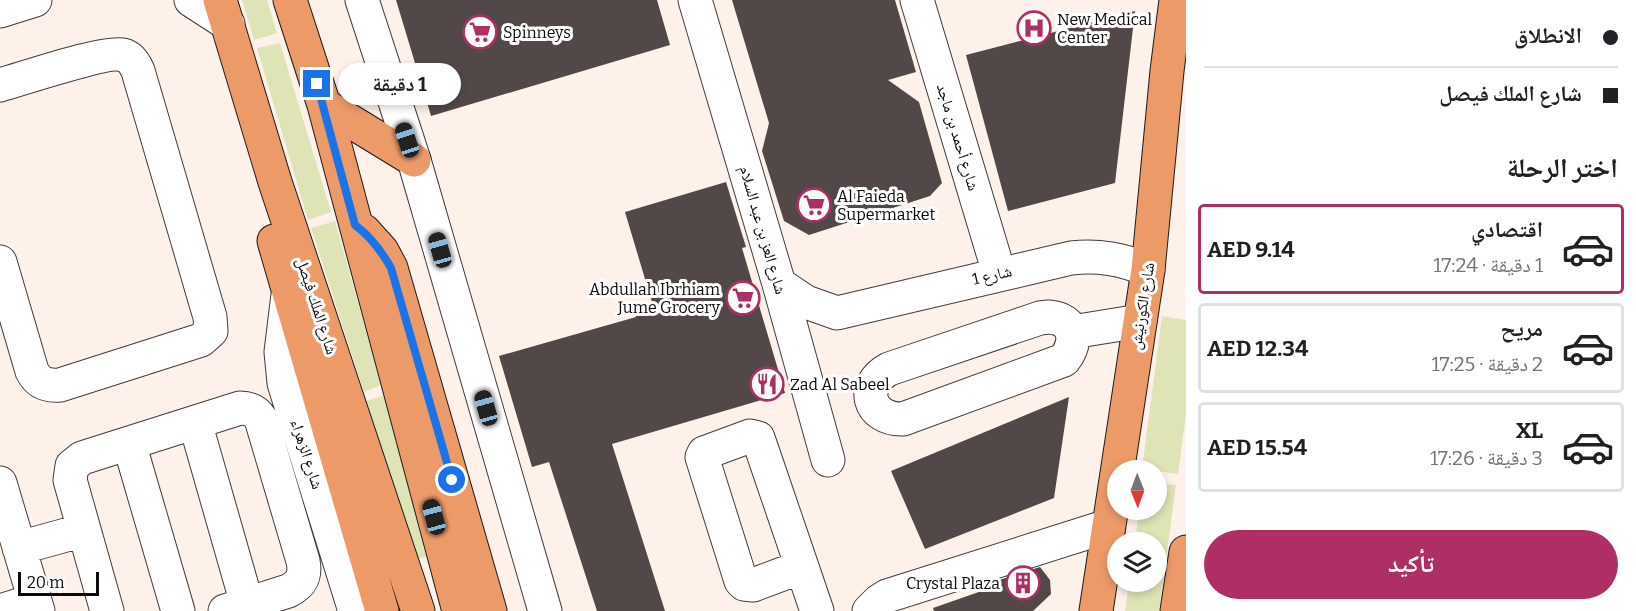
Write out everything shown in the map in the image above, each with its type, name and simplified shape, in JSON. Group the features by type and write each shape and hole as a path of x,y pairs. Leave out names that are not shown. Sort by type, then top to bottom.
{"main road":[{"path":"290,0 324,105 459,611"},
{"name":"شارع الكورنيش","path":"1096,611 1148,270 1176,0"},
{"name":"شارع الملك فيصل","path":"224,12 275,182 418,611"},
{"path":"324,105 414,160"},
{"path":"275,182 271,202 274,242 382,611"},
{"path":"355,225 382,251 391,268 490,611"}],"street":[{"path":"0,11 35,0"},
{"path":"191,0 224,12"},
{"path":"362,0 414,160 545,611"},
{"name":"شارع العز بن عبد السلام","path":"695,0 779,284 828,460"},
{"name":"شارع أحمد بن ماجد","path":"917,0 999,273"},
{"path":"0,85 106,54 126,55 134,62 210,317 211,331 201,340 60,385 46,385 40,382 32,370 0,262"},
{"name":"شارع 1","path":"837,313 999,273 1087,256 1118,259 1148,270"},
{"path":"779,284 806,302 837,313 816,337 800,365"},
{"name":"شارع الزهراء","path":"288,295 280,352 284,383 355,611"},
{"path":"1056,317 1063,320 1072,332 1071,351 1064,360 1055,364 903,419 891,419 881,415 873,406 870,395 873,384 879,374 889,369 1040,318 1056,317"},
{"path":"1072,332 1140,321"},
{"path":"107,611 70,480 72,466 82,458 195,422 240,408 252,410 261,420 303,561 304,575 295,588 236,608 195,422"},
{"path":"129,443 178,611"},
{"path":"0,483 36,606 0,611"},
{"path":"869,611 887,596 1108,526"},
{"path":"19,548 84,530"},
{"path":"801,567 817,611"}],"green space":[{"path":"242,0 267,0 277,33 254,40"},
{"path":"280,43 331,212 308,220 257,48"},
{"path":"335,221 381,385 364,392 311,228"},
{"path":"1162,316 1186,320 1186,414 1178,474 1167,472 1167,460 1143,460"},
{"path":"385,395 426,557 418,559 366,401"},
{"path":"1167,484 1176,485 1167,552 1167,532 1136,532 1138,520 1167,520"},
{"path":"1128,592 1162,592 1159,611 1125,611"}],"building":[{"path":"396,0 657,0 670,45 431,116"},
{"path":"732,0 895,0 916,72 888,80 919,102 942,183 930,196 809,235 784,221 762,151 769,123"},
{"path":"1135,11 1115,183 1008,211 966,55"},
{"path":"726,182 746,247 742,248 785,393 612,444 665,611 597,611 549,462 532,467 499,356 636,317 635,314 654,309 625,212"},
{"path":"1069,397 1054,498 925,549 891,471"},
{"name":"Crystal Plaza","path":"1040,567 1050,580 1051,594 1033,611 934,611 933,608 996,586 996,581"}],"place":[{"name":"New Medical Center","path":"1034,28"},
{"name":"Spinneys","path":"480,32"},
{"name":"Al Faieda Supermarket","path":"814,205"},
{"name":"Abdullah Ibrhiam Jume Grocery","path":"743,298"},
{"name":"Zad Al Sabeel","path":"767,384"},
{"name":"Crystal Plaza","path":"1023,583"}],"route":[{"path":"317,84 355,225 382,251 391,268 452,480"}]}
